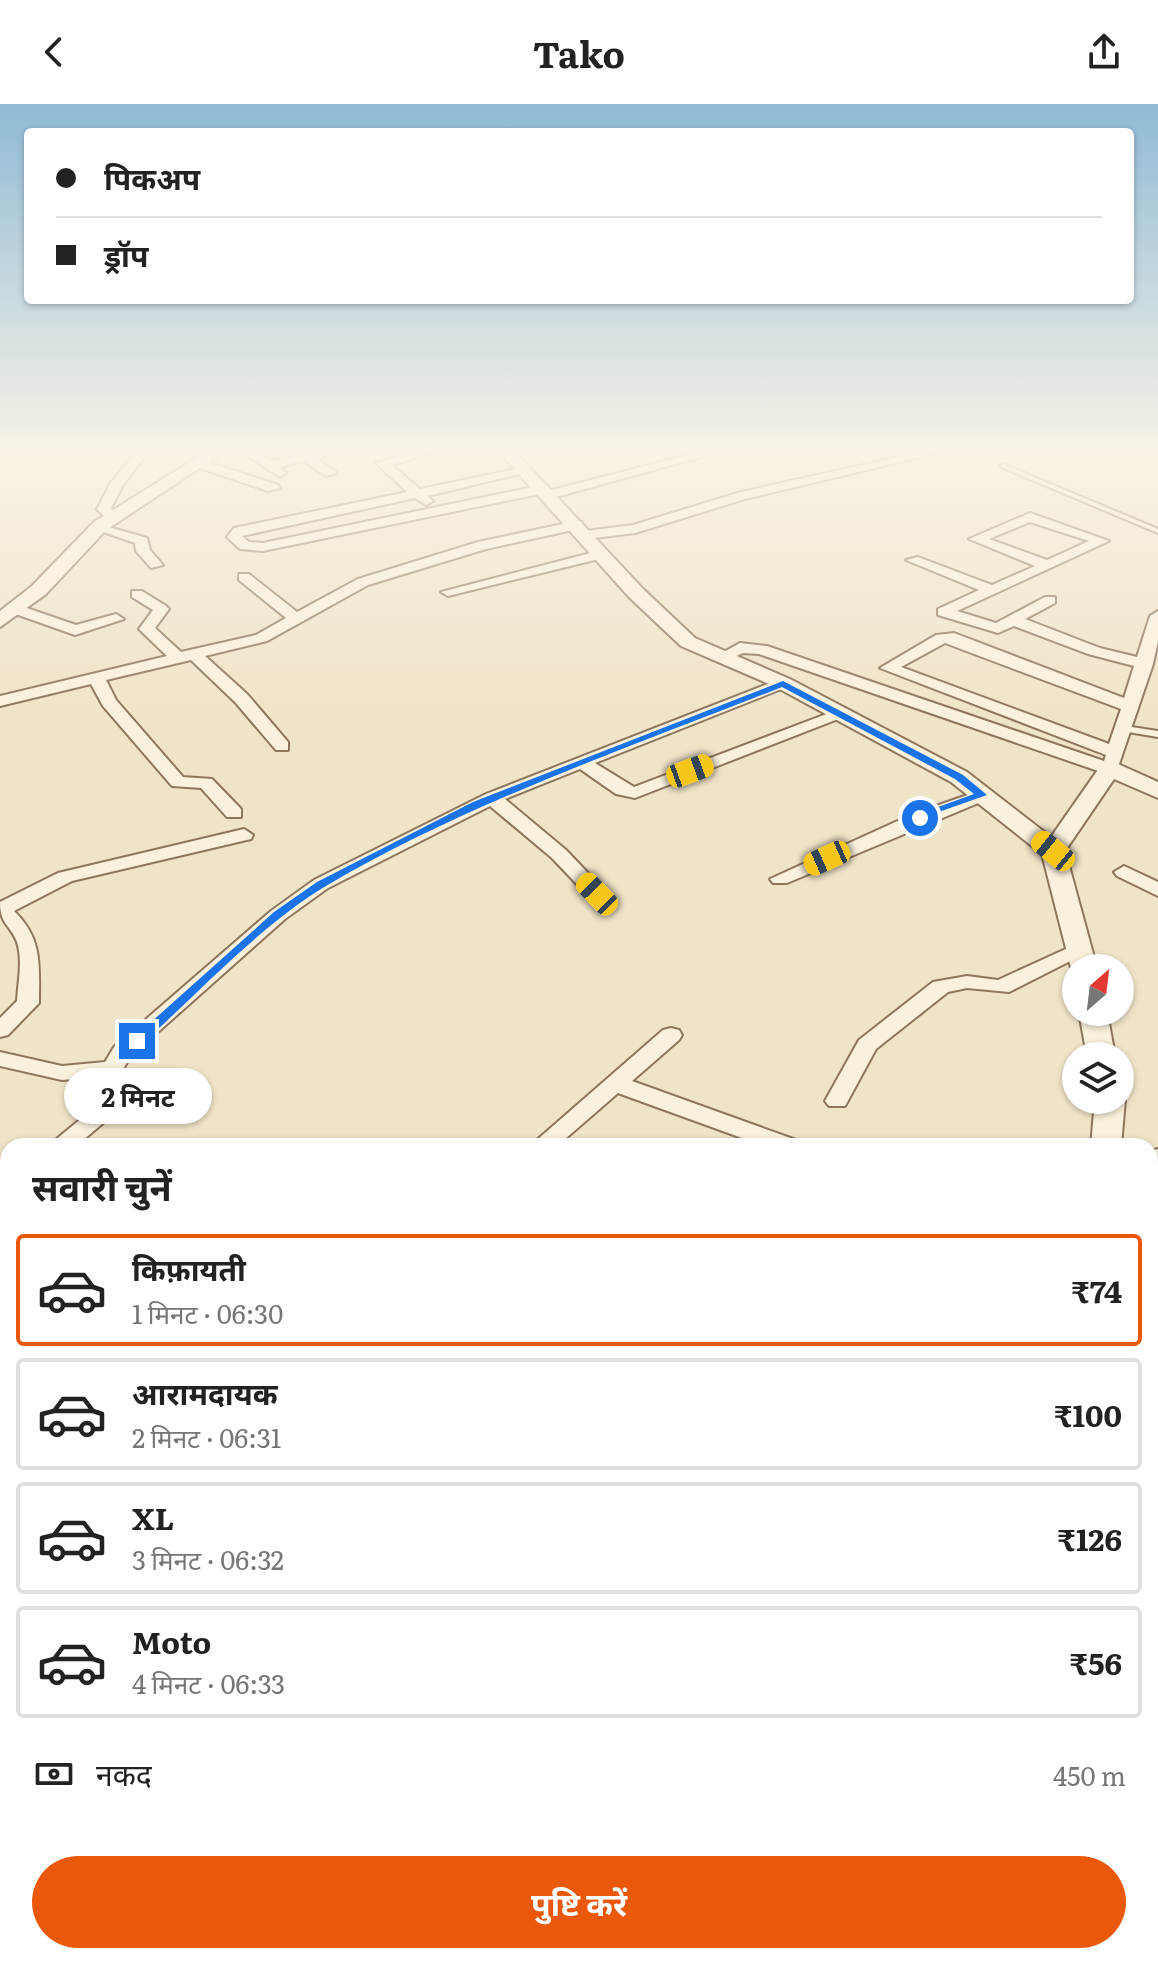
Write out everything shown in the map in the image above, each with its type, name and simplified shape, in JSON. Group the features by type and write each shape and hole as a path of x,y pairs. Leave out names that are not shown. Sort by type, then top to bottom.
{"street":[{"path":"0,621 39,590 89,539"},
{"path":"138,539 142,541 144,553 156,565"},
{"path":"236,539 245,546 263,547 302,539"},
{"path":"0,701 261,638 355,586 411,565 578,539"},
{"path":"448,592 588,539"},
{"path":"597,539 656,613 688,642 731,652 959,777 1053,851 1081,954"},
{"path":"977,539 1047,565"},
{"path":"1050,600 998,628 943,612 1102,541 1096,539"},
{"path":"913,560 989,589"},
{"path":"244,577 298,619"},
{"path":"137,594 161,609 147,629 241,698 282,746"},
{"path":"15,609 75,630 116,619"},
{"path":"1053,851 1113,761 1158,616"},
{"path":"1013,620 1071,643 1145,664"},
{"path":"1131,707 954,638 942,638 888,668 1113,761 1158,791"},
{"path":"731,652 761,649 1113,761"},
{"path":"97,679 109,702 178,782 206,783 234,813"},
{"path":"70,1138 115,1103 118,1094 109,1074 122,1052 278,915 321,884 492,798 783,683"},
{"path":"581,762 622,790 635,793 843,714"},
{"path":"780,879 908,823 982,795"},
{"path":"492,798 559,854 597,894"},
{"path":"0,1030 28,1003 27,961 31,947 25,931 1,910 65,877 244,835"},
{"path":"1124,872 1158,890"},
{"path":"837,1101 867,1045 941,987 967,982 1001,987 1062,965"},
{"path":"552,1138 671,1035"},
{"path":"0,1059 62,1073 110,1069"},
{"path":"617,1084 766,1138"},
{"path":"1107,1138 1109,1114"}],"lane":[{"path":"1125,729 1158,734"}],"route":[{"path":"137,1041 278,915 321,884 477,804 783,683 959,777 982,795 920,818"}]}
